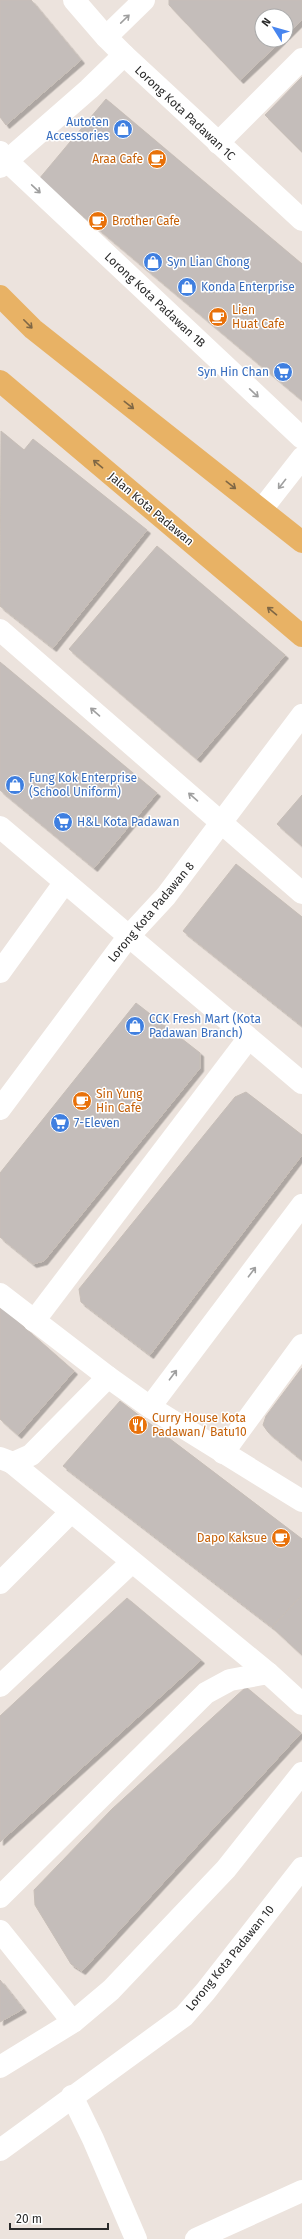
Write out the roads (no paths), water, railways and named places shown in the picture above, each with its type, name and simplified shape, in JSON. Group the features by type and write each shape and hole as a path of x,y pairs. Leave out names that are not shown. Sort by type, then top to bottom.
{"main road":[{"path":"0,296 33,329 302,542"},
{"name":"Jalan Kota Padawan","path":"0,381 302,636"}],"street":[{"name":"Lorong Kota Padawan 1C","path":"74,0 106,38 302,220"},
{"path":"106,38 144,0"},
{"path":"3,160 124,55"},
{"path":"218,143 302,59"},
{"name":"Lorong Kota Padawan 1B","path":"3,160 302,438"},
{"path":"262,509 302,458"},
{"path":"0,630 223,822 302,893"},
{"name":"Lorong Kota Padawan 8","path":"0,1109 128,937 166,896 302,715"},
{"path":"0,827 248,1039 302,1082"},
{"path":"1,969 65,882"},
{"path":"34,1321 248,1039"},
{"path":"150,1406 302,1205"},
{"path":"0,1294 108,1377 150,1406 302,1501"},
{"path":"223,1453 302,1345"},
{"path":"5,1460 31,1455 108,1377"},
{"path":"5,1460 268,1673 302,1704"},
{"path":"0,1583 71,1512"},
{"path":"0,1686 132,1562"},
{"path":"0,1898 206,1693 230,1680 268,1673"},
{"path":"0,2067 73,2022 111,1990 226,1869 302,1773"},
{"name":"Lorong Kota Padawan 10","path":"0,2150 72,2096 184,2016 205,1992 302,1868"},
{"path":"0,1931 73,2022"},
{"path":"72,2096 93,2139 136,2239"},
{"path":"196,2239 302,2191"}],"place":[{"name":"Autoten Accessories","path":"123,129"},
{"name":"Araa Cafe","path":"157,159"},
{"name":"Brother Cafe","path":"98,221"},
{"name":"Syn Lian Chong","path":"153,262"},
{"name":"Konda Enterprise","path":"187,287"},
{"name":"Lien Huat Cafe","path":"218,317"},
{"name":"Syn Hin Chan","path":"283,372"},
{"name":"Fung Kok Enterprise (School Uniform)","path":"15,785"},
{"name":"H&L Kota Padawan","path":"63,822"},
{"name":"CCK Fresh Mart (Kota Padawan Branch)","path":"135,1026"},
{"name":"Sin Yung Hin Cafe","path":"82,1101"},
{"name":"7-Eleven","path":"60,1123"},
{"name":"Curry House Kota Padawan/ Batu10","path":"138,1425"},
{"name":"Dapo Kaksue","path":"281,1538"}]}
